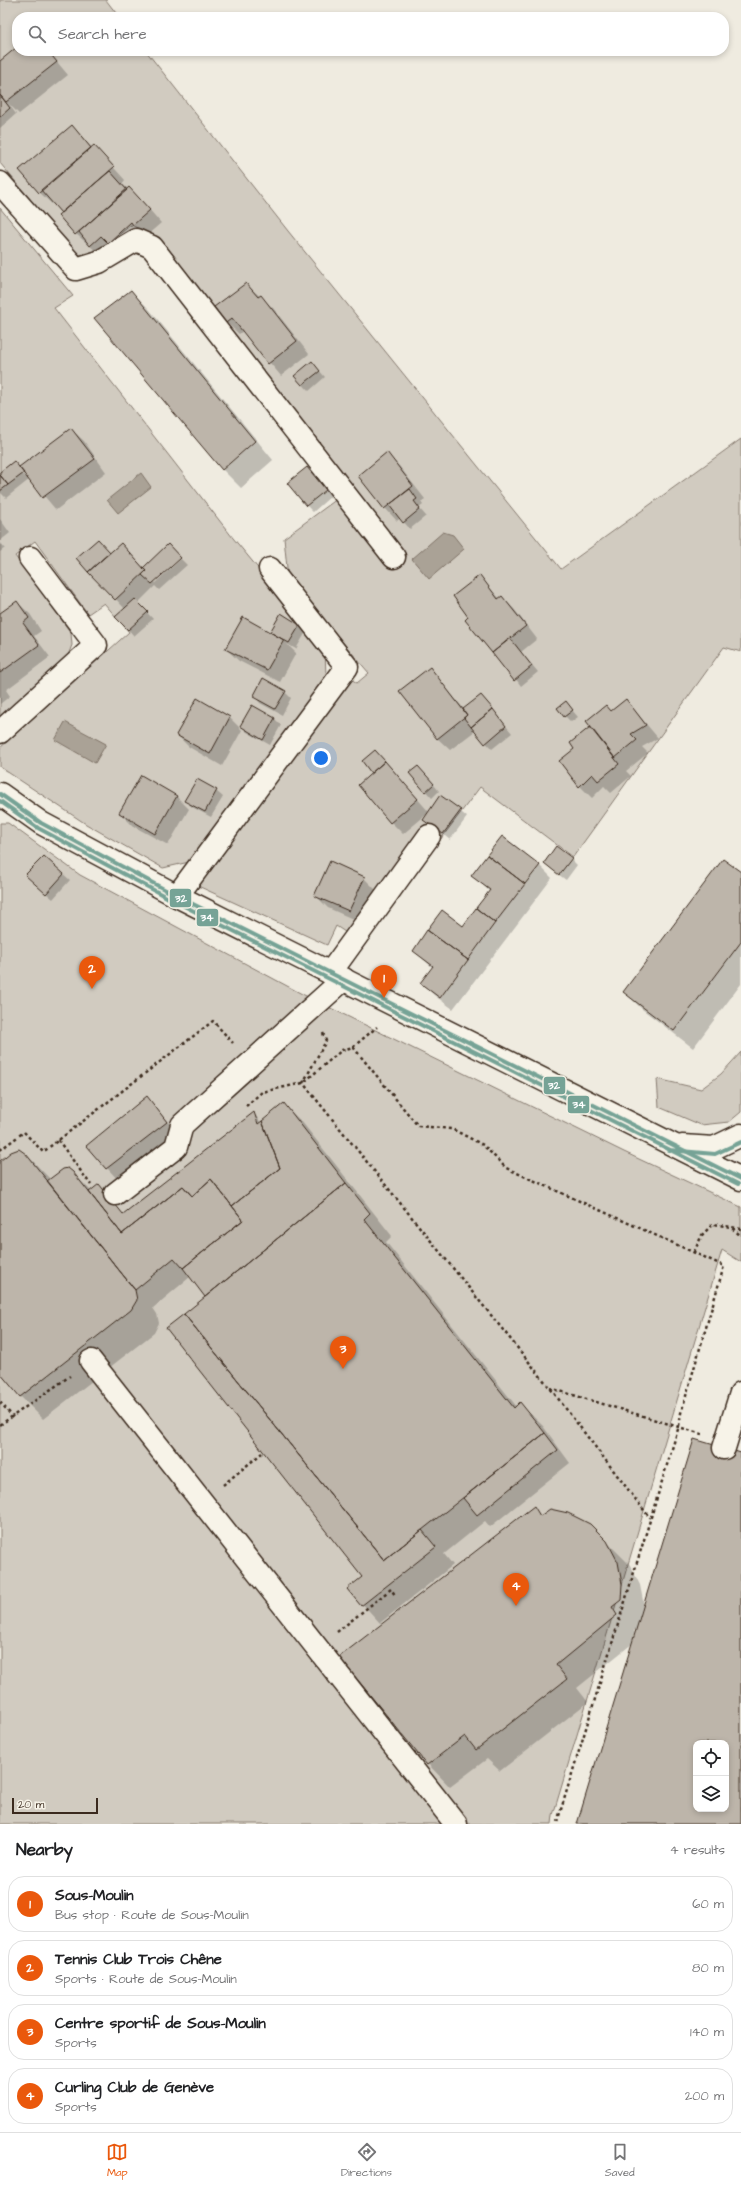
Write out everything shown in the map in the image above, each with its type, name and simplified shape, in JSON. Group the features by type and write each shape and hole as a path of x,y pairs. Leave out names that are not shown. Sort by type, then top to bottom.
{"main road":[{"path":"0,183 76,269 99,262 136,240 152,247 394,556"},
{"path":"0,732 96,645 30,558"},
{"path":"177,896 347,667 270,569"},
{"path":"3,801 40,824 177,896 741,1179"},
{"path":"115,1194 176,1147 182,1125 251,1063 337,976 429,836"},
{"path":"673,1146 714,1148 741,1135"},
{"path":"91,1361 456,1824"},
{"path":"724,1448 741,1393"}],"path":[{"path":"0,1150 24,1132 43,1152 213,1020 251,1063"},
{"path":"246,1105 262,1092 303,1083 342,1050 353,1047 379,1025"},
{"path":"303,1083 326,1041 322,1031"},
{"path":"353,1047 418,1126 452,1129 483,1145 506,1168 724,1266 681,1413 679,1426 559,1816 558,1824"},
{"path":"303,1083 550,1388 650,1518"},
{"path":"58,1140 91,1185"},
{"path":"694,1252 707,1229 713,1224 741,1229"},
{"path":"731,1227 741,1236"},
{"path":"0,1425 91,1361"},
{"path":"550,1388 706,1435"},
{"path":"0,1402 13,1417"},
{"path":"202,1502 262,1453"},
{"path":"358,1615 391,1589 395,1595"}],"shaded area":[{"path":"0,0 106,0 115,12 12,12 12,56 150,56 288,231 561,569 741,439 741,652 724,647 573,857 480,787 370,933 348,934 336,926 327,945 198,886 351,679 357,683 369,673 288,578 284,538 337,499 392,568 407,556 160,238 131,225 93,255 83,257 71,248 0,163"},
{"path":"0,208 73,296 54,308 233,538 325,649 326,677 189,862 163,868 86,824 0,767 0,748 129,632 104,603 88,614 35,541 15,556 71,633 72,645 67,658 0,720"},
{"path":"141,473 151,487 118,513 107,500"},
{"path":"443,532 453,535 464,549 429,579 412,559"},
{"path":"65,722 106,744 95,763 55,740"},
{"path":"0,823 8,823 80,875 302,994 624,1152 741,1207 741,1262 722,1250 553,1815 552,1824 0,1824"},
{"path":"741,1052 741,1112 729,1122 701,1125 659,1107 657,1079 701,1089 721,1074"}],"building":[{"path":"12,51 12,56 52,56 57,62 6,102 0,95 0,61"},
{"path":"0,95 10,108 0,117"},
{"path":"72,125 91,148 39,193 19,170"},
{"path":"94,145 114,167 61,213 41,190"},
{"path":"110,171 127,190 75,235 58,215"},
{"path":"129,187 150,210 133,225 131,222 108,243 101,236 90,246 79,232"},
{"path":"246,283 258,297 261,295 297,341 268,364 232,318 226,323 214,307"},
{"path":"131,290 255,441 222,470 94,318"},
{"path":"312,361 320,371 302,385 294,376"},
{"path":"71,428 95,459 42,498 19,467"},
{"path":"387,452 413,486 384,509 358,476"},
{"path":"14,461 24,473 8,485 0,475 0,472"},
{"path":"307,467 326,490 306,506 287,483"},
{"path":"0,475 8,485 0,491"},
{"path":"410,489 417,499 414,501 420,509 403,523 389,505"},
{"path":"98,539 110,552 88,572 76,558"},
{"path":"121,543 146,571 115,600 88,572"},
{"path":"168,544 181,558 152,584 142,575 146,571 143,568"},
{"path":"480,575 498,599 502,596 526,626 492,653 465,620 468,617 453,596"},
{"path":"135,599 148,612 128,630 115,617"},
{"path":"17,601 29,618 23,623 39,645 0,673 0,613"},
{"path":"281,613 300,625 289,643 270,632"},
{"path":"243,617 284,640 267,670 225,649"},
{"path":"510,638 532,666 514,681 492,653"},
{"path":"430,667 467,715 437,739 399,691"},
{"path":"263,678 286,691 275,709 253,697"},
{"path":"481,695 493,709 471,727 464,718 467,715 463,709"},
{"path":"197,698 230,717 210,754 176,735"},
{"path":"626,699 646,725 631,734 637,740 615,758 586,721 606,705 611,711"},
{"path":"566,701 573,710 564,717 557,708"},
{"path":"252,705 275,718 263,740 240,726"},
{"path":"493,709 506,726 485,744 471,727"},
{"path":"590,727 619,764 598,781 592,774 579,787 559,761 574,749 570,743"},
{"path":"375,750 385,761 371,773 362,761"},
{"path":"385,761 418,799 390,823 358,785"},
{"path":"418,766 434,784 425,792 409,773"},
{"path":"141,775 177,796 155,834 119,813"},
{"path":"197,779 217,790 205,812 184,801"},
{"path":"440,795 461,810 443,834 423,820"},
{"path":"502,836 540,865 525,884 487,855"},
{"path":"556,846 572,858 559,875 544,863"},
{"path":"487,855 525,884 495,923 476,908 490,890 471,876"},
{"path":"44,856 64,874 46,894 25,875"},
{"path":"723,859 741,872 741,942 674,1031 623,992"},
{"path":"330,861 365,877 349,911 314,896"},
{"path":"476,908 495,923 468,960 427,930 442,910 463,926"},
{"path":"427,930 468,960 440,998 420,983 433,966 413,951"},
{"path":"147,1096 167,1122 106,1169 86,1146"},
{"path":"284,1103 346,1183 205,1297 183,1268 243,1220 232,1206 280,1168 262,1121"},
{"path":"254,1112 258,1124 262,1121 280,1168 232,1206 211,1179 192,1196 183,1186 122,1234 89,1192 99,1184 123,1214"},
{"path":"19,1149 26,1154 135,1290 137,1300 131,1310 20,1397 0,1373 0,1161 11,1152"},
{"path":"68,1168 73,1172 122,1234 183,1186 192,1196 211,1179 243,1220 183,1268 174,1258 135,1290 47,1181 63,1169"},
{"path":"346,1183 370,1213 364,1219 514,1408 520,1402 545,1433 384,1560 184,1314"},
{"path":"184,1314 384,1560 422,1530 436,1547 361,1606 347,1589 362,1577 166,1328"},
{"path":"545,1433 558,1450 477,1515 463,1498"},
{"path":"694,1439 741,1453 741,1824 577,1824"},
{"path":"534,1506 540,1516 550,1509 568,1513 590,1524 607,1541 618,1562 622,1584 621,1600 612,1607 617,1615 556,1665 567,1679 476,1750 465,1736 427,1765 339,1657"}],"transit line":[{"name":"32","path":"0,794 41,823 177,896 741,1179"},
{"name":"34","path":"0,801 38,828 174,901 738,1184"},
{"name":"34","path":"669,1150 715,1154 741,1142"}],"place":[{"name":"Tennis Club Trois Chêne","path":"92,989"},
{"name":"Sous-Moulin","path":"384,998"},
{"name":"Centre sportif de Sous-Moulin","path":"343,1369"},
{"name":"Curling Club de Genève","path":"516,1606"}]}
